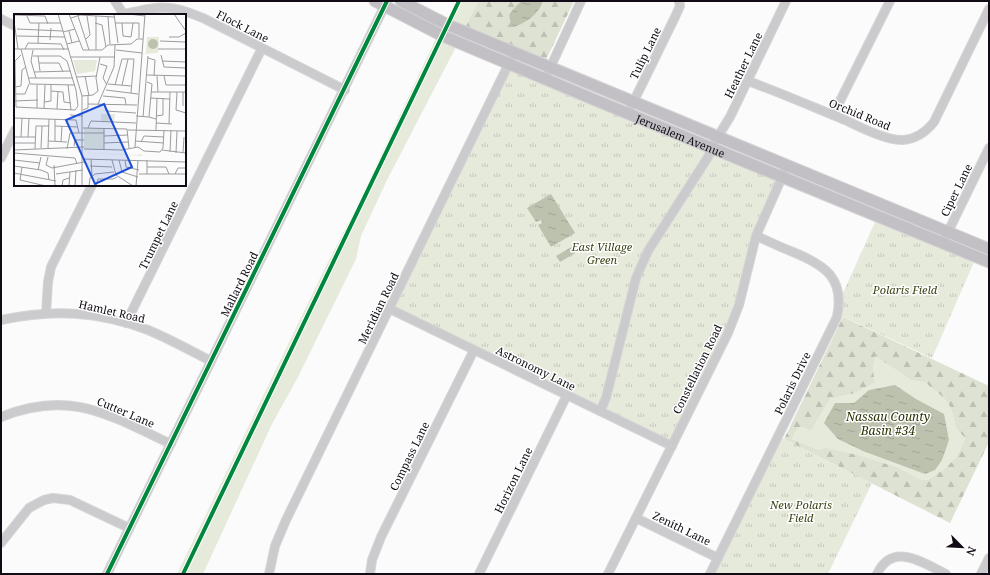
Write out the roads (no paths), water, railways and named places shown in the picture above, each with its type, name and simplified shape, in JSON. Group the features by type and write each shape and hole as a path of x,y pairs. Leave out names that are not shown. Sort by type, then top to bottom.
{"main road":[{"name":"Jerusalem Avenue","path":"401,1 448,25 633,102 782,177 946,237 989,249"},
{"name":"Jerusalem Avenue","path":"383,3 443,36 628,113 787,166 946,237 989,262"}],"street":[{"path":"115,1 124,14"},
{"path":"544,79 581,1"},
{"name":"Tulip Lane","path":"628,113 675,18 680,6 680,1"},
{"name":"Heather Lane","path":"715,142 730,117 786,1"},
{"path":"833,115 890,1"},
{"name":"Mallard Road","path":"107,574 345,90 383,3"},
{"name":"Flock Lane","path":"124,14 157,8 180,10 203,18 345,90"},
{"name":"Orchid Road","path":"748,81 877,134 896,140 914,138 927,130 934,122 989,9"},
{"path":"1,19 14,26"},
{"name":"Trumpet Lane","path":"126,323 262,48"},
{"name":"Meridian Road","path":"269,574 275,546 286,520 510,64 514,53"},
{"path":"1,158 14,132"},
{"path":"600,412 606,398 636,278 648,251 715,142"},
{"name":"Ciper Lane","path":"946,237 989,148"},
{"name":"Constellation Road","path":"608,574 728,333 739,305 756,236 787,166"},
{"path":"46,313 48,282 51,267 92,186"},
{"name":"Polaris Drive","path":"710,574 837,317 839,307 838,288 832,277 824,268 814,260 756,236"},
{"name":"Astronomy Lane","path":"390,309 672,446"},
{"name":"Hamlet Road","path":"1,320 23,315 46,313 83,313 126,323 149,331 212,361"},
{"name":"Compass Lane","path":"370,574 372,560 381,537 474,350"},
{"name":"Horizon Lane","path":"479,574 567,395"},
{"name":"Cutter Lane","path":"1,418 14,412 30,408 50,405 75,406 110,415 171,444"},
{"path":"1,543 29,508 44,500 53,498 70,500 129,528"},
{"name":"Zenith Lane","path":"636,518 718,558"},
{"path":"877,574 889,560 902,556 912,557 946,574"},
{"path":"981,574 989,558"}],"water":[{"path":"521,1 543,1 532,17 514,27 509,15"},
{"path":"551,194 575,233 551,247 538,225 542,223 541,220 536,222 527,208"},
{"path":"580,242 584,248 560,262 556,256"},
{"name":"Nassau County Basin #34","path":"895,385 916,399 944,414 949,440 942,460 935,470 925,474 863,451 838,439 824,423 835,403 854,403 869,390"}],"park label":[{"name":"East Village Green","path":"602,252"},
{"name":"Polaris Field","path":"905,289"},
{"name":"New Polaris Field","path":"801,510"}]}
